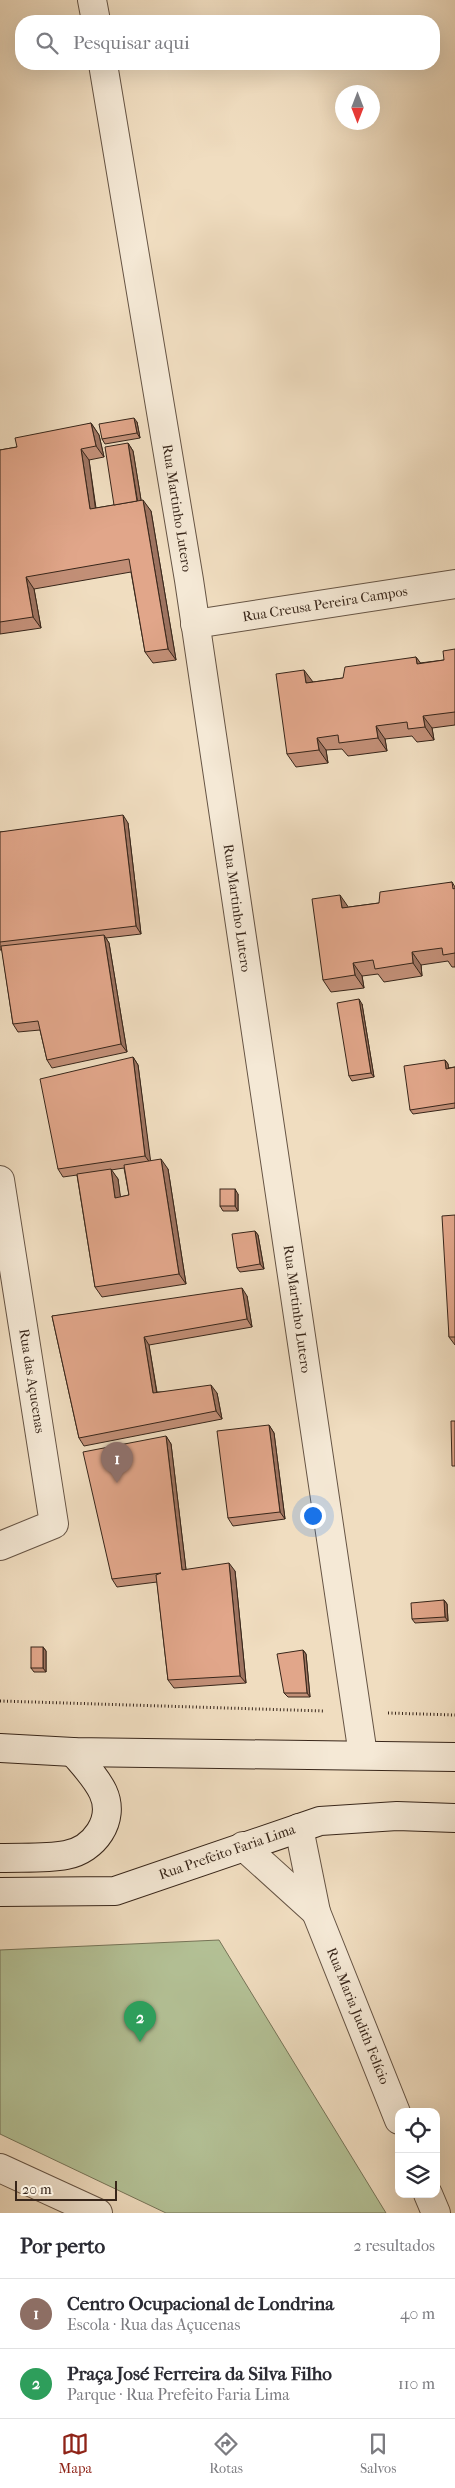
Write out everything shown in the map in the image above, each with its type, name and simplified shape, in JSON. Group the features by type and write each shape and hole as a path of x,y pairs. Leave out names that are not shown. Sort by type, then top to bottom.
{"street":[{"path":"92,0 95,15"},
{"name":"Rua Martinho Lutero","path":"104,70 195,624 363,1755"},
{"name":"Rua Creusa Pereira Campos","path":"195,624 455,584"},
{"name":"Rua das Açucenas","path":"0,1180 54,1524 0,1546"},
{"path":"0,1748 73,1752 455,1757"},
{"path":"0,1858 65,1855 80,1851 98,1837 104,1822 106,1806 104,1793 73,1752"},
{"name":"Rua Prefeito Faria Lima","path":"0,1892 115,1891 320,1821 397,1816 455,1818"},
{"name":"Rua Maria Judith Felício","path":"298,1828 316,1912 395,2110"},
{"name":"Rua Maria Judith Felício","path":"243,1846 316,1912"},
{"path":"0,2168 98,2213"},
{"path":"430,2198 436,2213"}],"path":[{"path":"0,1701 326,1711"},
{"path":"386,1713 455,1715"}],"green space":[{"path":"219,1940 386,2213 166,2213 0,2134 0,1950"}],"building":[{"path":"134,418 137,433 102,439 99,424"},
{"path":"91,423 96,446 81,449 90,509 143,500 168,649 145,652 129,559 26,577 33,617 0,622 0,450 17,447 15,438"},
{"path":"128,443 137,501 114,505 105,447"},
{"path":"455,649 455,712 423,716 425,727 408,729 407,722 376,726 378,738 339,743 338,735 317,738 319,750 287,754 276,674 304,670 306,683 343,678 345,667 416,657 417,664 444,660 443,651"},
{"path":"123,815 136,926 0,942 0,832"},
{"path":"452,882 453,889 455,888 455,953 443,955 442,948 412,952 413,963 375,969 373,960 353,963 355,975 323,980 312,899 340,895 342,908 379,903 380,892"},
{"path":"104,935 121,1044 47,1060 38,1021 13,1024 1,946"},
{"path":"359,999 371,1073 349,1076 337,1003"},
{"path":"133,1057 145,1156 58,1169 40,1079"},
{"path":"445,1060 446,1069 455,1067 455,1103 410,1110 404,1066"},
{"path":"161,1159 179,1274 95,1287 77,1174 111,1169 115,1198 129,1195 124,1165"},
{"path":"220,1189 235,1189 235,1206 220,1206"},
{"path":"455,1215 455,1337 449,1337 442,1216"},
{"path":"255,1231 260,1264 237,1268 232,1234"},
{"path":"242,1288 247,1319 144,1337 153,1393 211,1385 216,1411 79,1438 52,1316"},
{"path":"451,1421 455,1421 455,1466 452,1466"},
{"path":"269,1425 280,1512 228,1518 217,1431"},
{"path":"166,1436 182,1570 229,1563 240,1676 168,1680 156,1575 161,1573 112,1579 83,1452"},
{"path":"444,1600 445,1617 412,1619 411,1603"},
{"path":"31,1647 43,1647 43,1668 31,1668"},
{"path":"303,1650 307,1693 284,1693 277,1654"}],"place":[{"name":"Centro Ocupacional de Londrina","path":"117,1483"},
{"name":"Praça José Ferreira da Silva Filho","path":"140,2042"}]}
